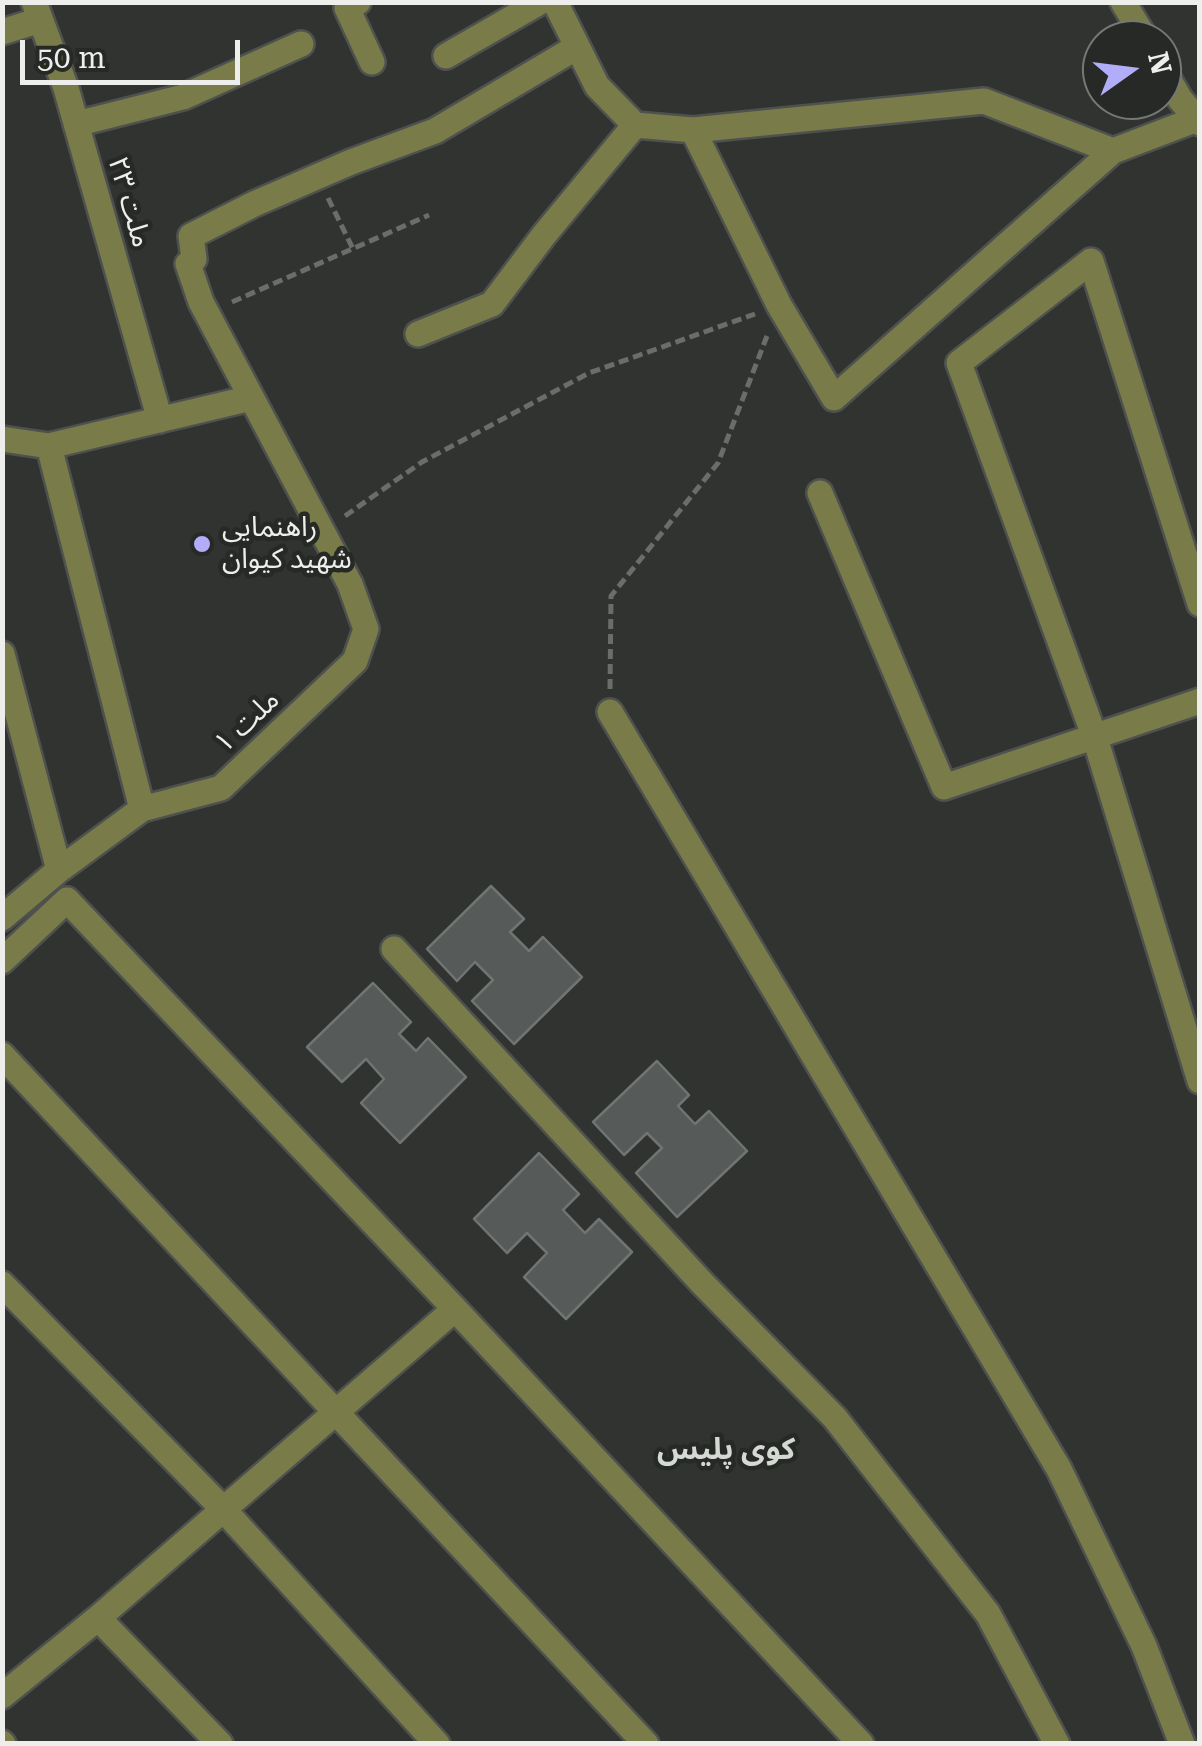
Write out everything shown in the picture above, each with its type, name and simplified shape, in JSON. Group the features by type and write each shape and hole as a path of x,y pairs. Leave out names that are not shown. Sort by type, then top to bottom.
{"street":[{"path":"358,2 347,8 372,62"},
{"path":"446,56 540,2"},
{"path":"555,2 597,86 635,125 693,130 984,101 1113,151"},
{"path":"2,32 37,11"},
{"name":"ملت ۲۳","path":"37,11 66,88 160,420"},
{"path":"76,124 184,97 302,44"},
{"path":"318,177 435,131 577,47"},
{"path":"693,130 779,306 834,398 1113,151 1198,121 1182,101"},
{"path":"418,334 492,304 635,125"},
{"name":"ملت ۱","path":"2,918 142,810 221,788 355,661 366,630 350,584 204,307 188,264 194,259 191,236 318,177"},
{"path":"1200,604 1091,262 959,363 1095,738 1200,1082"},
{"path":"3,436 49,446 252,398"},
{"path":"49,446 142,810"},
{"path":"820,493 944,788 1200,701"},
{"path":"2,654 60,870"},
{"path":"610,712 1059,1469 1144,1646 1182,1744"},
{"path":"2,961 68,900 861,1744"},
{"path":"394,949 702,1284 834,1418 988,1614 1058,1744"},
{"path":"2,1054 646,1744"},
{"path":"2,1284 223,1509 437,1744"},
{"path":"2,1696 456,1309"},
{"path":"98,1618 220,1744"}],"path":[{"path":"318,177 352,249"},
{"path":"204,307 429,216"},
{"path":"322,532 422,462 589,372 779,306"},
{"path":"610,712 612,596 718,463 779,306"}],"building":[{"path":"491,886 524,919 510,932 529,951 543,937 582,977 514,1044 472,1001 493,980 475,962 457,981 427,949"},
{"path":"373,983 411,1022 399,1034 416,1051 428,1038 466,1077 400,1143 361,1103 384,1079 366,1059 342,1082 307,1047"},
{"path":"657,1061 689,1095 678,1106 695,1124 709,1111 747,1151 677,1217 636,1173 662,1148 647,1133 624,1155 593,1122"},
{"path":"539,1153 579,1194 563,1210 585,1233 599,1219 632,1252 566,1319 524,1277 547,1253 527,1233 507,1253 474,1219"}],"place":[{"name":"راهنمایی شهید کیوان","path":"202,544"}],"district":[{"name":"کوی پلیس","path":"726,1450"}]}
